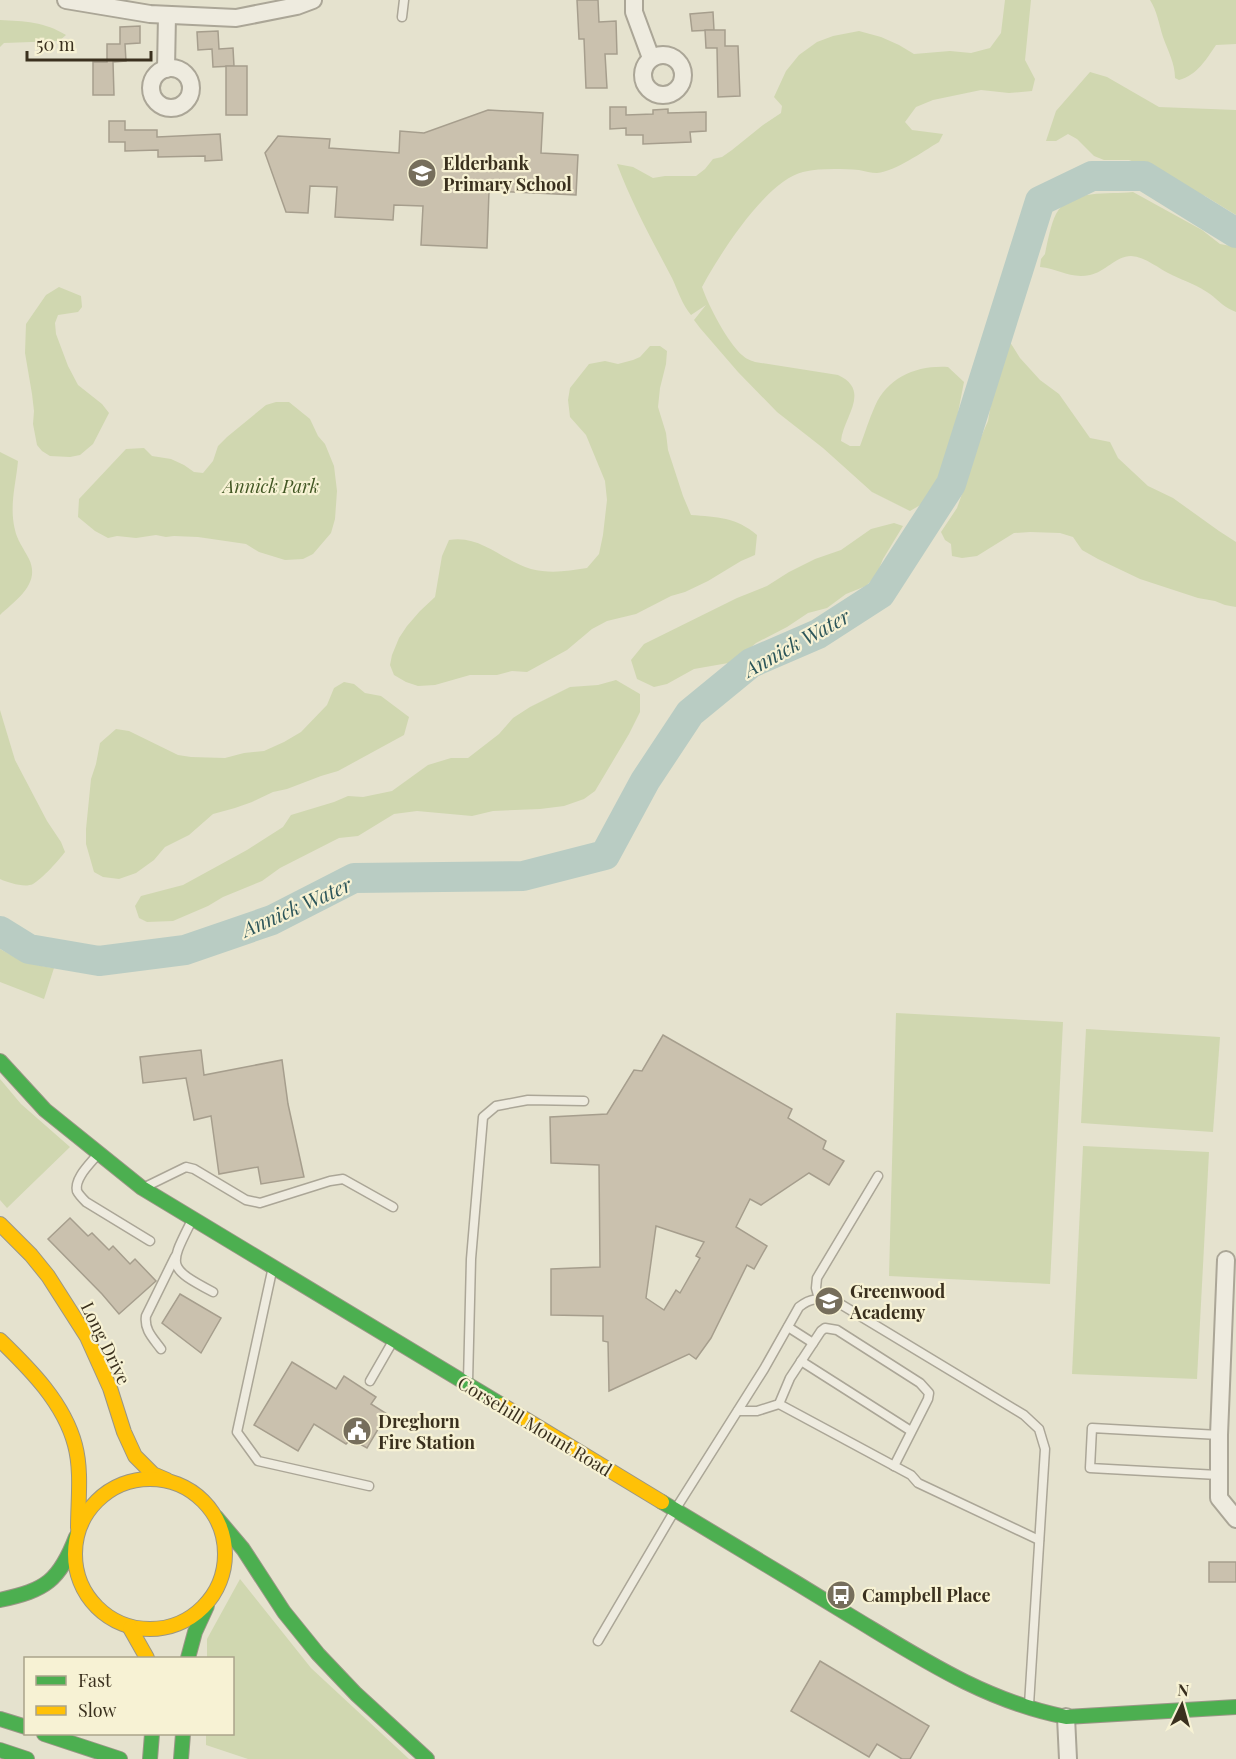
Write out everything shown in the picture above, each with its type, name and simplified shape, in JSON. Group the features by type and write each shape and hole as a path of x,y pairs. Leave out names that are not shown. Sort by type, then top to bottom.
{"main road":[{"name":"Corsehill Mount Road","path":"0,1061 45,1110 142,1188 975,1689 1045,1714 1066,1717"},
{"name":"Long Drive","path":"0,1224 48,1276 87,1337 110,1388 129,1447 153,1474 167,1481"},
{"path":"0,1340 57,1407 74,1443 79,1486 74,1556 77,1575 84,1593 96,1608 112,1620 130,1628 151,1630 172,1627 192,1618 208,1603"},
{"path":"0,1600 27,1595 41,1589 51,1581 70,1555 86,1514 98,1499 113,1488 130,1481 149,1478 187,1488 203,1500 243,1550 284,1612 318,1654 356,1694 427,1759"},
{"path":"189,1657 195,1632 208,1603 220,1584 226,1561 224,1538 216,1517"},
{"path":"130,1628 146,1657"},
{"path":"1066,1717 1236,1707"},
{"path":"0,1719 24,1726"},
{"path":"47,1735 120,1759"},
{"path":"150,1759 152,1735"},
{"path":"181,1759 183,1735"},
{"path":"0,1750 27,1759"}],"street":[{"path":"66,0 167,15 236,18 297,6 313,0"},
{"path":"634,0 634,12 651,58"},
{"path":"166,69 167,15"},
{"path":"1226,1260 1218,1475 1219,1498 1236,1519"},
{"path":"1066,1717 1068,1759"}],"lane":[{"path":"402,17 404,0"},
{"path":"468,1386 471,1259 483,1117 496,1107 528,1100 584,1101"},
{"path":"99,1153 77,1183 78,1194 86,1202 150,1240"},
{"path":"142,1188 186,1167 194,1169 246,1200 260,1203 330,1180 342,1179 393,1207"},
{"path":"819,1299 816,1288 817,1278 878,1176"},
{"path":"161,1349 148,1331 145,1324 146,1316 193,1219"},
{"path":"175,1257 176,1266 186,1278 213,1292"},
{"path":"273,1267 237,1432 258,1461 369,1486"},
{"path":"598,1641 799,1307 808,1300 819,1299 837,1302 1024,1415 1039,1429 1045,1449 1029,1708"},
{"path":"788,1327 813,1343"},
{"path":"738,1411 757,1411 779,1404 790,1378 821,1331 825,1328 837,1330 925,1388 929,1393 928,1400 894,1466"},
{"path":"370,1381 393,1340"},
{"path":"801,1361 912,1431"},
{"path":"779,1404 911,1475 918,1483 1040,1540"},
{"path":"1218,1475 1090,1468 1092,1428 1219,1434"}],"green space":[{"path":"1005,0 1031,0 1025,60 1035,79 1032,91 1009,93 981,90 933,100 916,107 905,122 912,130 943,134 939,142 909,161 884,172 831,169 803,172 789,178 774,189 745,220 702,287 725,333 745,358 755,362 838,375 848,381 853,389 854,397 841,441 850,446 860,446 881,396 896,380 925,368 948,367 964,382 954,446 922,504 910,511 872,492 823,448 777,412 700,328 694,320 706,305 691,315 685,306 636,208 617,164 633,167 653,178 696,176 713,159 722,157 781,113 782,106 774,97 786,71 799,55 817,42 859,31 881,37 914,54 950,51 971,53 990,48 1001,33"},
{"path":"1150,0 1236,0 1236,44 1216,45 1196,71 1179,80 1175,78 1173,62"},
{"path":"0,20 42,25 66,35 59,41 4,43 0,47"},
{"path":"1090,72 1107,77 1159,107 1236,110 1236,215 1205,196 1182,189 1142,165 1129,160 1104,160 1094,156 1077,139 1068,134 1056,141 1046,141 1056,111"},
{"path":"1133,192 1202,230 1220,244 1236,247 1236,312 1201,288 1137,257 1126,257 1115,261 1101,271 1083,276 1040,267 1054,218 1062,206 1080,196"},
{"path":"59,287 81,296 82,307 78,312 58,315 55,323 56,334 68,366 78,385 102,404 109,413 93,444 80,455 70,457 50,456 37,445 25,353 26,324 46,295"},
{"path":"1008,339 1020,358 1040,380 1059,394 1090,438 1110,442 1118,458 1148,486 1173,498 1236,542 1236,607 1198,598 1140,579 1082,550 1073,537 1060,533 1014,533 977,556 962,558 952,556 951,544 945,540 941,532 957,508 972,458 988,421 1001,358"},
{"path":"650,346 660,346 667,351 658,407 666,433 668,450 691,515 726,519 749,529 757,535 755,555 708,581 636,614 607,621 592,629 567,650 527,672 470,675 435,685 418,686 394,675 390,665 392,655 407,626 435,597 442,556 449,540 460,539 481,544 521,565 546,571 587,568 599,554 607,500 605,481 586,435 570,417 568,400 570,388 589,364 605,361 618,364 633,360 640,357"},
{"name":"Annick Park","path":"289,402 310,419 318,436 325,444 334,466 337,491 335,519 331,533 313,554 303,559 285,560 259,552 246,544 198,537 156,535 108,538 78,517 79,499 126,449 144,448 152,456 171,459 194,472 203,473 213,461 218,446 227,437 266,405"},
{"path":"0,452 18,461 13,521 17,537 29,559 32,576 25,591 0,615"},
{"path":"894,523 903,526 883,559 876,576 866,586 846,594 827,608 808,613 756,643 734,662 694,669 667,684 654,687 637,679 631,660 644,644 737,598 767,586 815,559 841,550 871,529"},
{"path":"616,680 640,694 640,712 595,791 584,799 564,806 493,811 472,816 417,811 394,814 358,836 339,838 280,868 262,881 173,921 147,922 139,918 135,906 141,896 183,885 247,850 283,827 291,815 348,796 363,797 392,791 428,765 451,758 468,758 499,734 513,718 570,687 598,685"},
{"path":"344,682 354,684 365,693 381,696 409,717 404,735 338,771 213,814 189,835 165,847 154,860 136,873 119,879 103,877 94,872 86,844 91,779 100,743 116,729 129,731 178,755 191,757 225,758 264,751 301,732 327,705 334,688"},
{"path":"0,710 15,760 65,852 46,874 30,885 17,885 0,879"},
{"path":"0,949 40,966 54,968 44,999 0,982"},
{"path":"896,1013 1063,1022 1050,1284 889,1276"},
{"path":"1086,1029 1220,1037 1213,1132 1081,1123"},
{"path":"0,1079 21,1104 70,1147 7,1208 0,1200"},
{"path":"1083,1146 1209,1152 1197,1379 1072,1374"},
{"path":"240,1579 311,1668 409,1759 248,1759 206,1745 206,1735 234,1735 234,1657 207,1657 207,1639"}],"building":[{"path":"577,0 598,0 599,22 616,21 617,54 605,54 607,88 586,88 584,39 579,39"},
{"path":"713,12 714,30 692,31 690,14"},
{"path":"140,26 140,43 125,44 126,61 113,62 114,95 93,95 93,62 107,62 107,44 120,44 120,27"},
{"path":"705,30 725,30 725,46 738,46 740,96 718,97 717,48 706,48"},
{"path":"218,31 219,49 233,48 234,66 213,67 212,49 198,50 197,32"},
{"path":"226,66 247,66 247,115 226,115"},
{"path":"610,107 626,107 626,115 653,114 653,110 668,109 668,113 706,112 706,131 690,132 691,142 643,144 643,135 626,135 626,128 610,129"},
{"path":"488,110 543,113 541,153 578,155 576,195 489,191 487,248 421,245 423,206 394,205 393,220 335,217 337,187 310,186 308,213 286,212 265,153 278,136 330,139 329,148 399,153 400,131 424,133"},
{"path":"109,121 125,121 125,130 157,130 157,137 220,134 222,160 205,161 205,156 158,157 158,150 125,151 125,142 109,142"},
{"path":"663,1035 792,1109 788,1118 826,1141 823,1149 844,1161 829,1185 809,1173 761,1205 750,1199 736,1227 767,1246 754,1269 747,1265 711,1338 696,1359 689,1354 609,1391 608,1342 603,1341 603,1316 551,1315 551,1269 600,1267 599,1165 551,1163 550,1117 607,1114 634,1070 642,1071","holes":["656,1226 704,1242 696,1256 700,1258 680,1293 676,1290 664,1310 646,1298"]},
{"path":"201,1050 204,1075 282,1060 288,1104 304,1177 261,1184 258,1167 219,1174 211,1116 194,1120 186,1078 143,1083 140,1057"},
{"path":"70,1218 88,1236 92,1233 109,1250 113,1246 130,1264 135,1259 156,1281 119,1314 48,1239"},
{"path":"180,1294 221,1318 201,1353 162,1323"},
{"path":"292,1362 336,1389 344,1376 376,1397 371,1404 387,1414 367,1448 351,1439 346,1444 314,1424 298,1451 254,1425"},
{"path":"1209,1562 1236,1562 1236,1582 1209,1582"},
{"path":"820,1661 929,1726 910,1759 902,1759 877,1744 869,1757 791,1711"}],"waterway":[{"name":"Annick Water","path":"0,931 29,949 99,961 185,950 272,920 354,878 523,876 605,855 645,781 690,713 751,663 818,634 880,594 951,484 1040,201 1092,176 1144,176 1236,233"}],"traffic: fast":[{"path":"0,1061 45,1110 142,1188 502,1405"},
{"path":"662,1502 927,1662 1007,1700 1066,1717 1236,1707"},
{"path":"216,1517 243,1549 284,1612 318,1654 356,1694 427,1759"},
{"path":"0,1600 29,1592 49,1581 57,1574 76,1537"},
{"path":"188,1657 195,1632 207,1606"},
{"path":"0,1719 24,1726"},
{"path":"47,1735 120,1759"},
{"path":"150,1759 152,1735"},
{"path":"181,1759 183,1735"},
{"path":"0,1750 27,1759"}],"traffic: slow":[{"path":"0,1224 48,1276 87,1337 110,1388 124,1432 135,1456 153,1474 167,1480"},
{"path":"0,1340 45,1388 70,1430 78,1465 78,1528"},
{"path":"502,1405 662,1502"},
{"path":"150,1479 179,1484 192,1491 203,1501 213,1512 220,1525 225,1554 220,1583 213,1596 203,1607 192,1617 179,1624 150,1629 121,1624 108,1617 97,1607 87,1596 80,1583 75,1554 80,1525 87,1512 97,1501 108,1491 121,1484 150,1479"},
{"path":"130,1628 146,1657"}],"place":[{"name":"Elderbank Primary School","path":"422,173"},
{"name":"Greenwood Academy","path":"829,1301"},
{"name":"Dreghorn Fire Station","path":"357,1431"},
{"name":"Campbell Place","path":"841,1595"}]}
